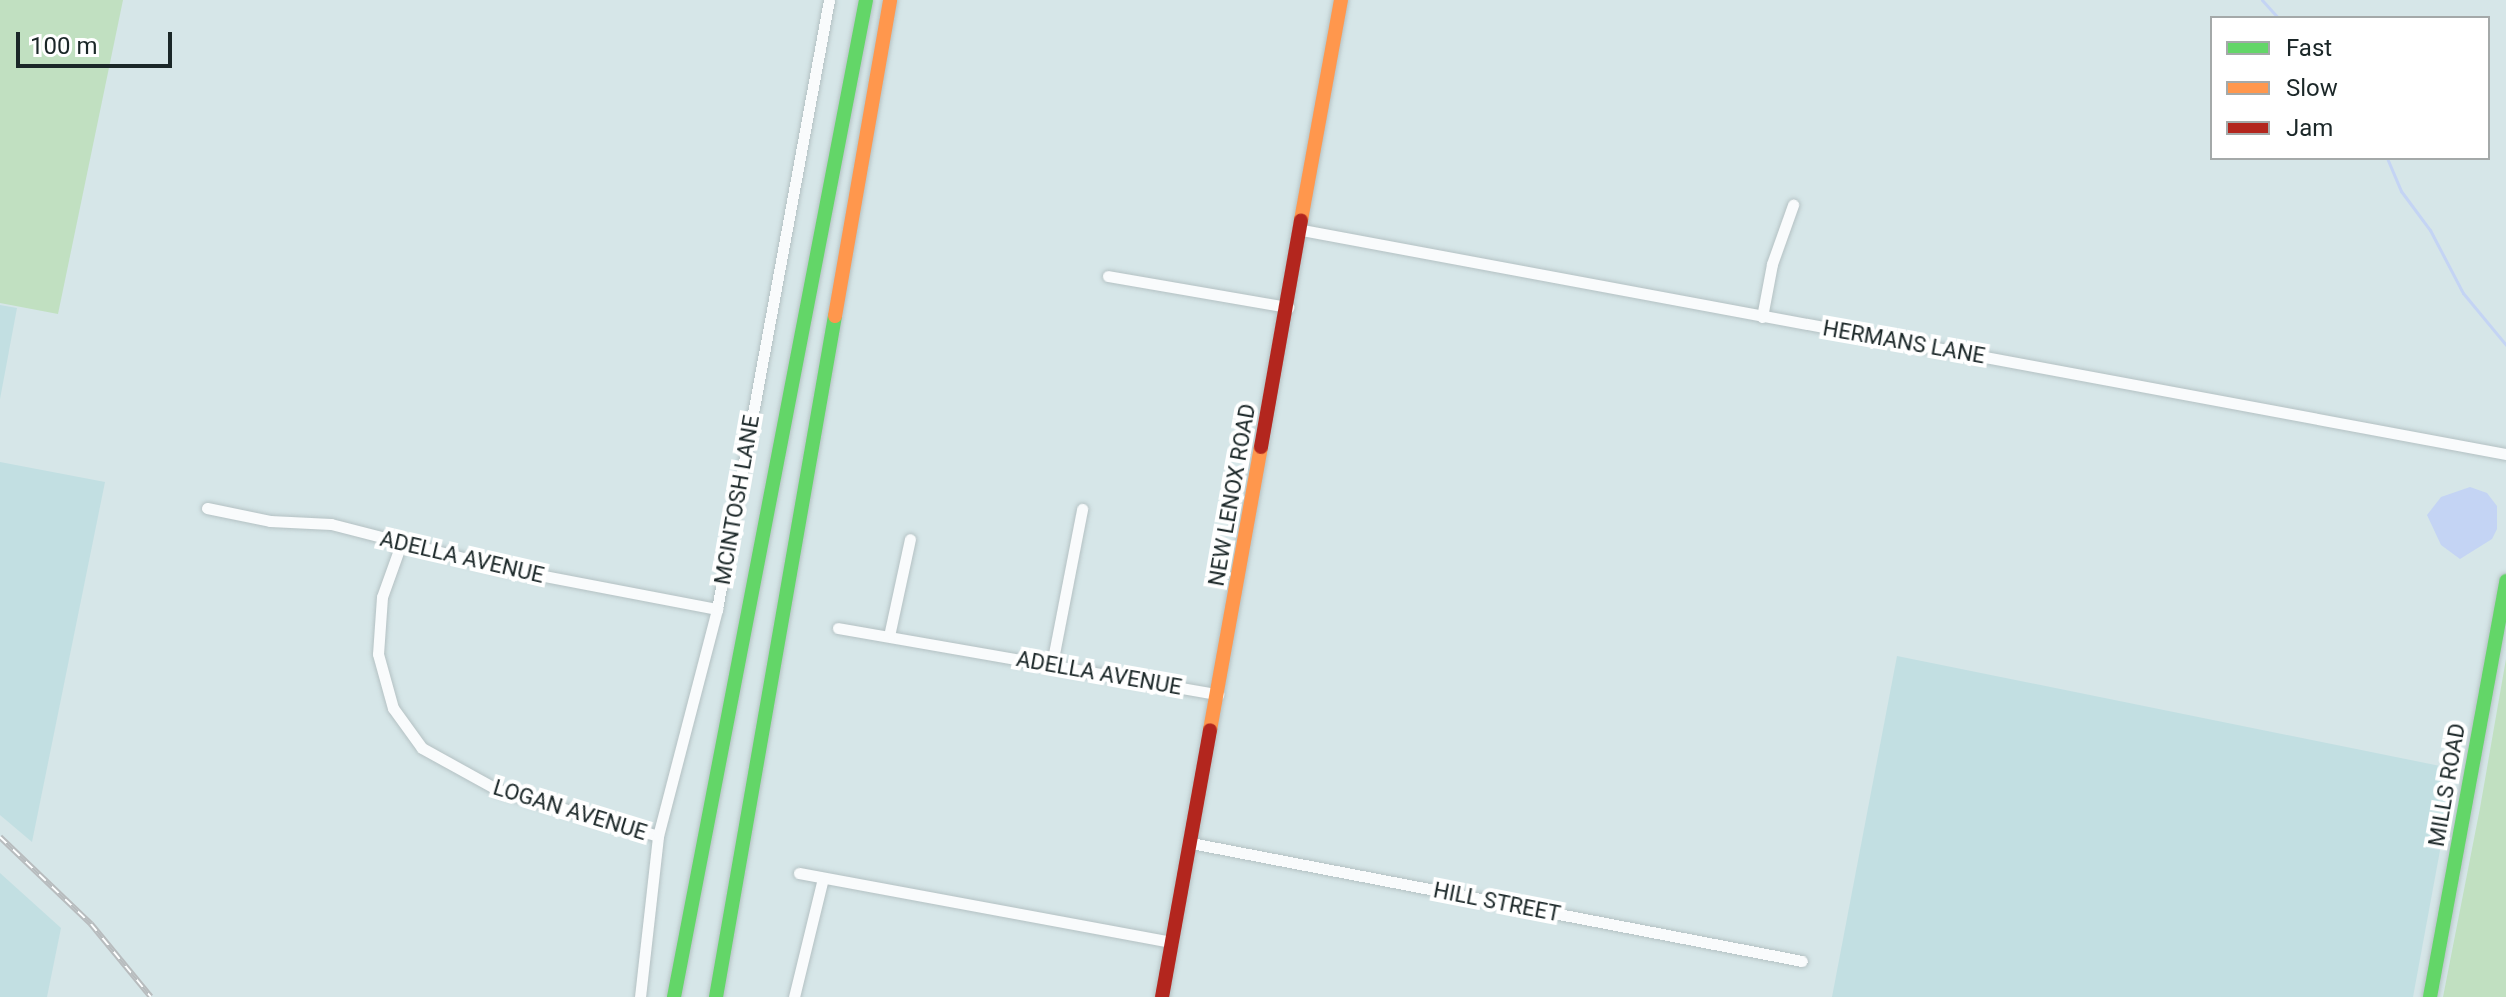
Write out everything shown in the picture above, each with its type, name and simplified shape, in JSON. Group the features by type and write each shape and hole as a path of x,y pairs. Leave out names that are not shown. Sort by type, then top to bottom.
{"main road":[{"path":"674,997 866,0"},
{"path":"716,997 890,0"},
{"name":"NEW LENOX ROAD","path":"1162,997 1341,0"},
{"name":"MILLS ROAD","path":"2430,997 2506,581"}],"street":[{"name":"MCINTOSH LANE","path":"640,997 658,836 717,609 829,0"},
{"path":"1762,317 1772,264 1793,205"},
{"name":"HERMANS LANE","path":"1302,230 2506,454"},
{"path":"1108,276 1288,307"},
{"name":"ADELLA AVENUE","path":"207,508 270,521 331,524 401,544 717,609"},
{"path":"1052,664 1082,509"},
{"path":"889,636 910,539"},
{"name":"LOGAN AVENUE","path":"401,544 382,597 378,654 393,708 422,748 498,790 658,836"},
{"name":"ADELLA AVENUE","path":"838,628 1218,694"},
{"name":"HILL STREET","path":"1191,843 1802,961"},
{"path":"799,873 1173,942"},
{"path":"794,997 823,878"}],"shaded area":[{"path":"0,305 17,308 0,399"},
{"path":"0,462 105,482 32,842 0,815"},
{"path":"1897,656 2455,769 2413,997 1832,997"},
{"path":"0,873 61,928 47,997 0,997"}],"green space":[{"path":"0,0 123,0 58,314 0,303"},
{"path":"2506,659 2506,997 2443,997 2480,808"}],"water":[{"path":"2470,487 2487,493 2497,506 2497,529 2492,539 2460,559 2441,545 2427,515 2441,497"}],"waterway":[{"path":"2262,0 2276,16"},
{"path":"2388,160 2401,191 2430,230 2463,293 2506,345"}],"railway":[{"path":"0,837 91,924 151,997"}],"traffic: fast":[{"path":"674,997 866,0"},
{"path":"716,997 835,316"},
{"path":"2430,997 2506,581"}],"traffic: slow":[{"path":"835,316 890,0"},
{"path":"1301,220 1341,0"},
{"path":"1210,730 1261,447"}],"traffic: jam":[{"path":"1261,447 1301,220"},
{"path":"1162,997 1210,730"}]}
